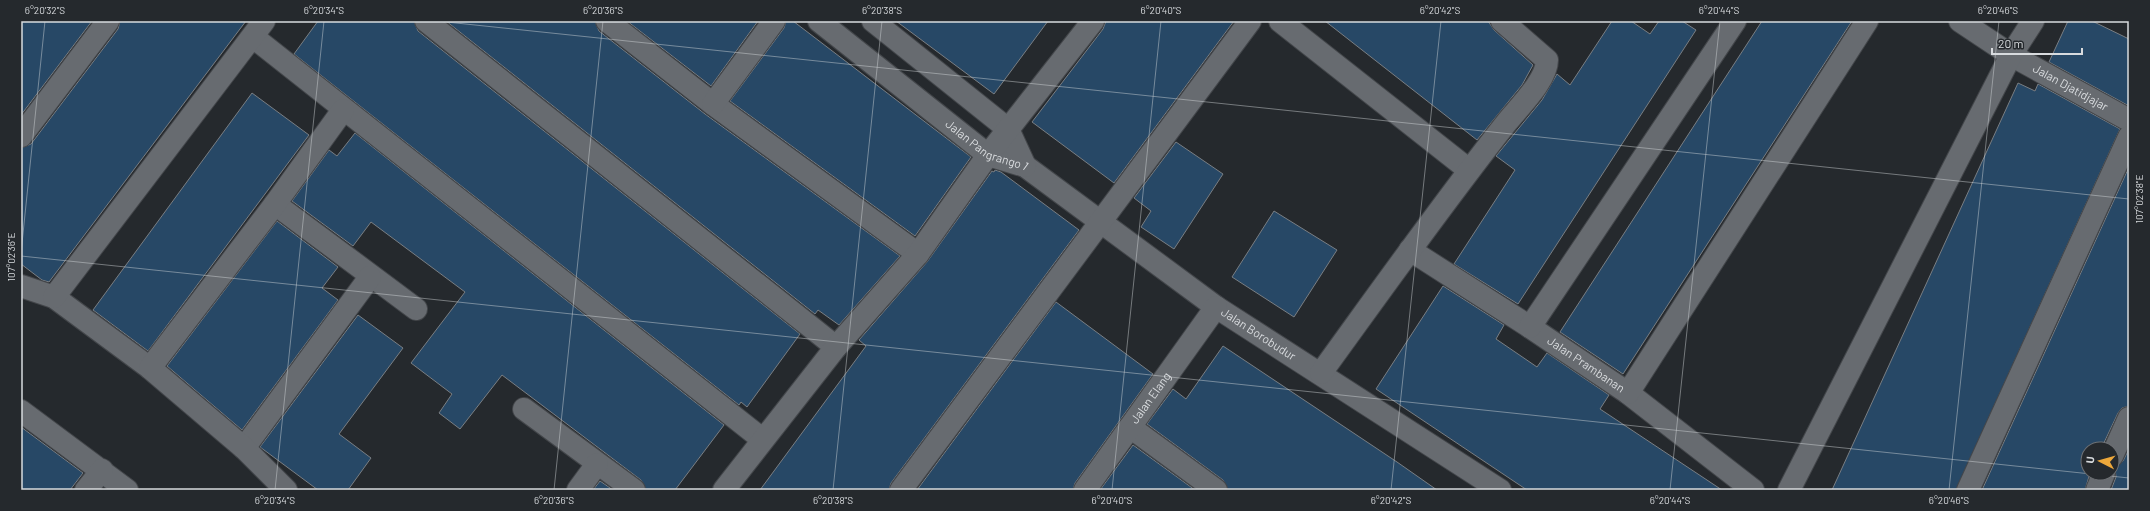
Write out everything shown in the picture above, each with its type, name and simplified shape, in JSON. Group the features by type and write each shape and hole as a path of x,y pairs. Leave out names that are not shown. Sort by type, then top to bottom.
{"street":[{"path":"21,136 108,21"},
{"path":"426,21 836,347"},
{"path":"607,21 713,104 918,254"},
{"path":"713,104 774,21"},
{"name":"Jalan Pangrango 1","path":"819,21 988,155 1025,166"},
{"name":"Jalan Pangrango 1","path":"873,21 1008,129 1025,166"},
{"path":"724,490 762,439 836,347 918,254 988,155 1093,21"},
{"path":"901,490 1250,21"},
{"path":"1280,21 1469,170"},
{"path":"1321,373 1469,170 1538,83 1547,67 1547,60 1502,21"},
{"path":"1530,327 1735,21"},
{"path":"1628,393 1867,21"},
{"name":"Jalan Djatidjajar","path":"1960,21 2011,55 2129,120"},
{"path":"1789,490 2011,55 2034,21"},
{"path":"54,297 259,29 343,110 762,439"},
{"path":"150,368 275,204 343,110"},
{"path":"1968,490 2129,137"},
{"name":"Jalan Borobudur","path":"1025,166 1100,223 1216,307 1321,373 1500,490"},
{"path":"275,204 370,277 416,309"},
{"name":"Jalan Prambanan","path":"1410,250 1530,327 1628,393 1753,490"},
{"path":"244,448 370,277"},
{"path":"21,286 54,297 150,368 244,448 286,490"},
{"name":"Jalan Elang","path":"1085,490 1216,307"},
{"path":"524,408 597,464 634,490"},
{"path":"21,411 127,490"},
{"path":"2119,441 2129,418"},
{"path":"1130,427 1216,490"},
{"path":"578,490 597,464"},
{"path":"86,490 102,470"}],"building":[{"path":"21,21 92,21 21,115"},
{"path":"120,21 246,21 49,282 42,280 21,264 21,148 31,144 118,29"},
{"path":"318,21 414,21 418,31 800,334 747,407 741,402 739,405 294,54"},
{"path":"446,21 595,21 599,31 705,114 900,256 839,325 818,310 815,314"},
{"path":"627,21 758,21 711,86"},
{"path":"786,21 793,21 971,157 915,236 730,101 784,28"},
{"path":"896,21 1048,21 994,94"},
{"path":"1106,21 1234,21 1114,183 1032,122 1103,29"},
{"path":"1325,21 1488,21 1494,30 1533,65 1522,85 1477,140"},
{"path":"1612,21 1631,21 1650,34 1659,21 1682,21 1696,30 1518,304 1454,264 1515,170 1496,156 1542,100 1557,74 1570,85"},
{"path":"1762,21 1852,21 1623,374 1560,332"},
{"path":"2068,21 2092,21 2129,39 2129,106 2049,62"},
{"path":"2018,83 2035,91 2038,84 2120,129 1956,490 1832,490"},
{"path":"252,93 309,135 148,351 93,310"},
{"path":"355,133 724,425 675,490 646,490 641,480 502,375 460,429 439,413 452,394 411,363 465,292 371,222 353,246 292,201 329,150 337,156"},
{"path":"1176,142 1223,174 1174,249 1141,227 1151,211 1134,198"},
{"path":"2129,167 2129,406 2122,408 2118,413 2105,441 2080,441 2080,481 2088,481 2085,490 1982,490"},
{"path":"995,170 1001,172 1079,230 891,483 889,490 760,490 866,346 859,340 927,262 992,171 994,172"},
{"path":"1274,211 1337,250 1294,317 1232,277"},
{"path":"277,221 338,267 322,288 338,300 242,430 167,366"},
{"path":"1443,286 1504,325 1496,339 1537,367 1547,353 1609,395 1600,409 1722,490 1527,490 1376,389"},
{"path":"1056,302 1153,374 1075,483 1073,490 917,490"},
{"path":"358,315 403,348 339,434 371,458 348,490 318,490 260,447"},
{"path":"1223,346 1437,490 1228,490 1223,480 1147,424 1173,389 1186,399"},
{"path":"21,427 83,473 70,490 21,490"},
{"path":"1133,445 1195,490 1100,490"},
{"path":"2129,449 2129,490 2111,490 2114,481 2120,481 2120,464"},
{"path":"600,481 613,490 593,490"}]}
